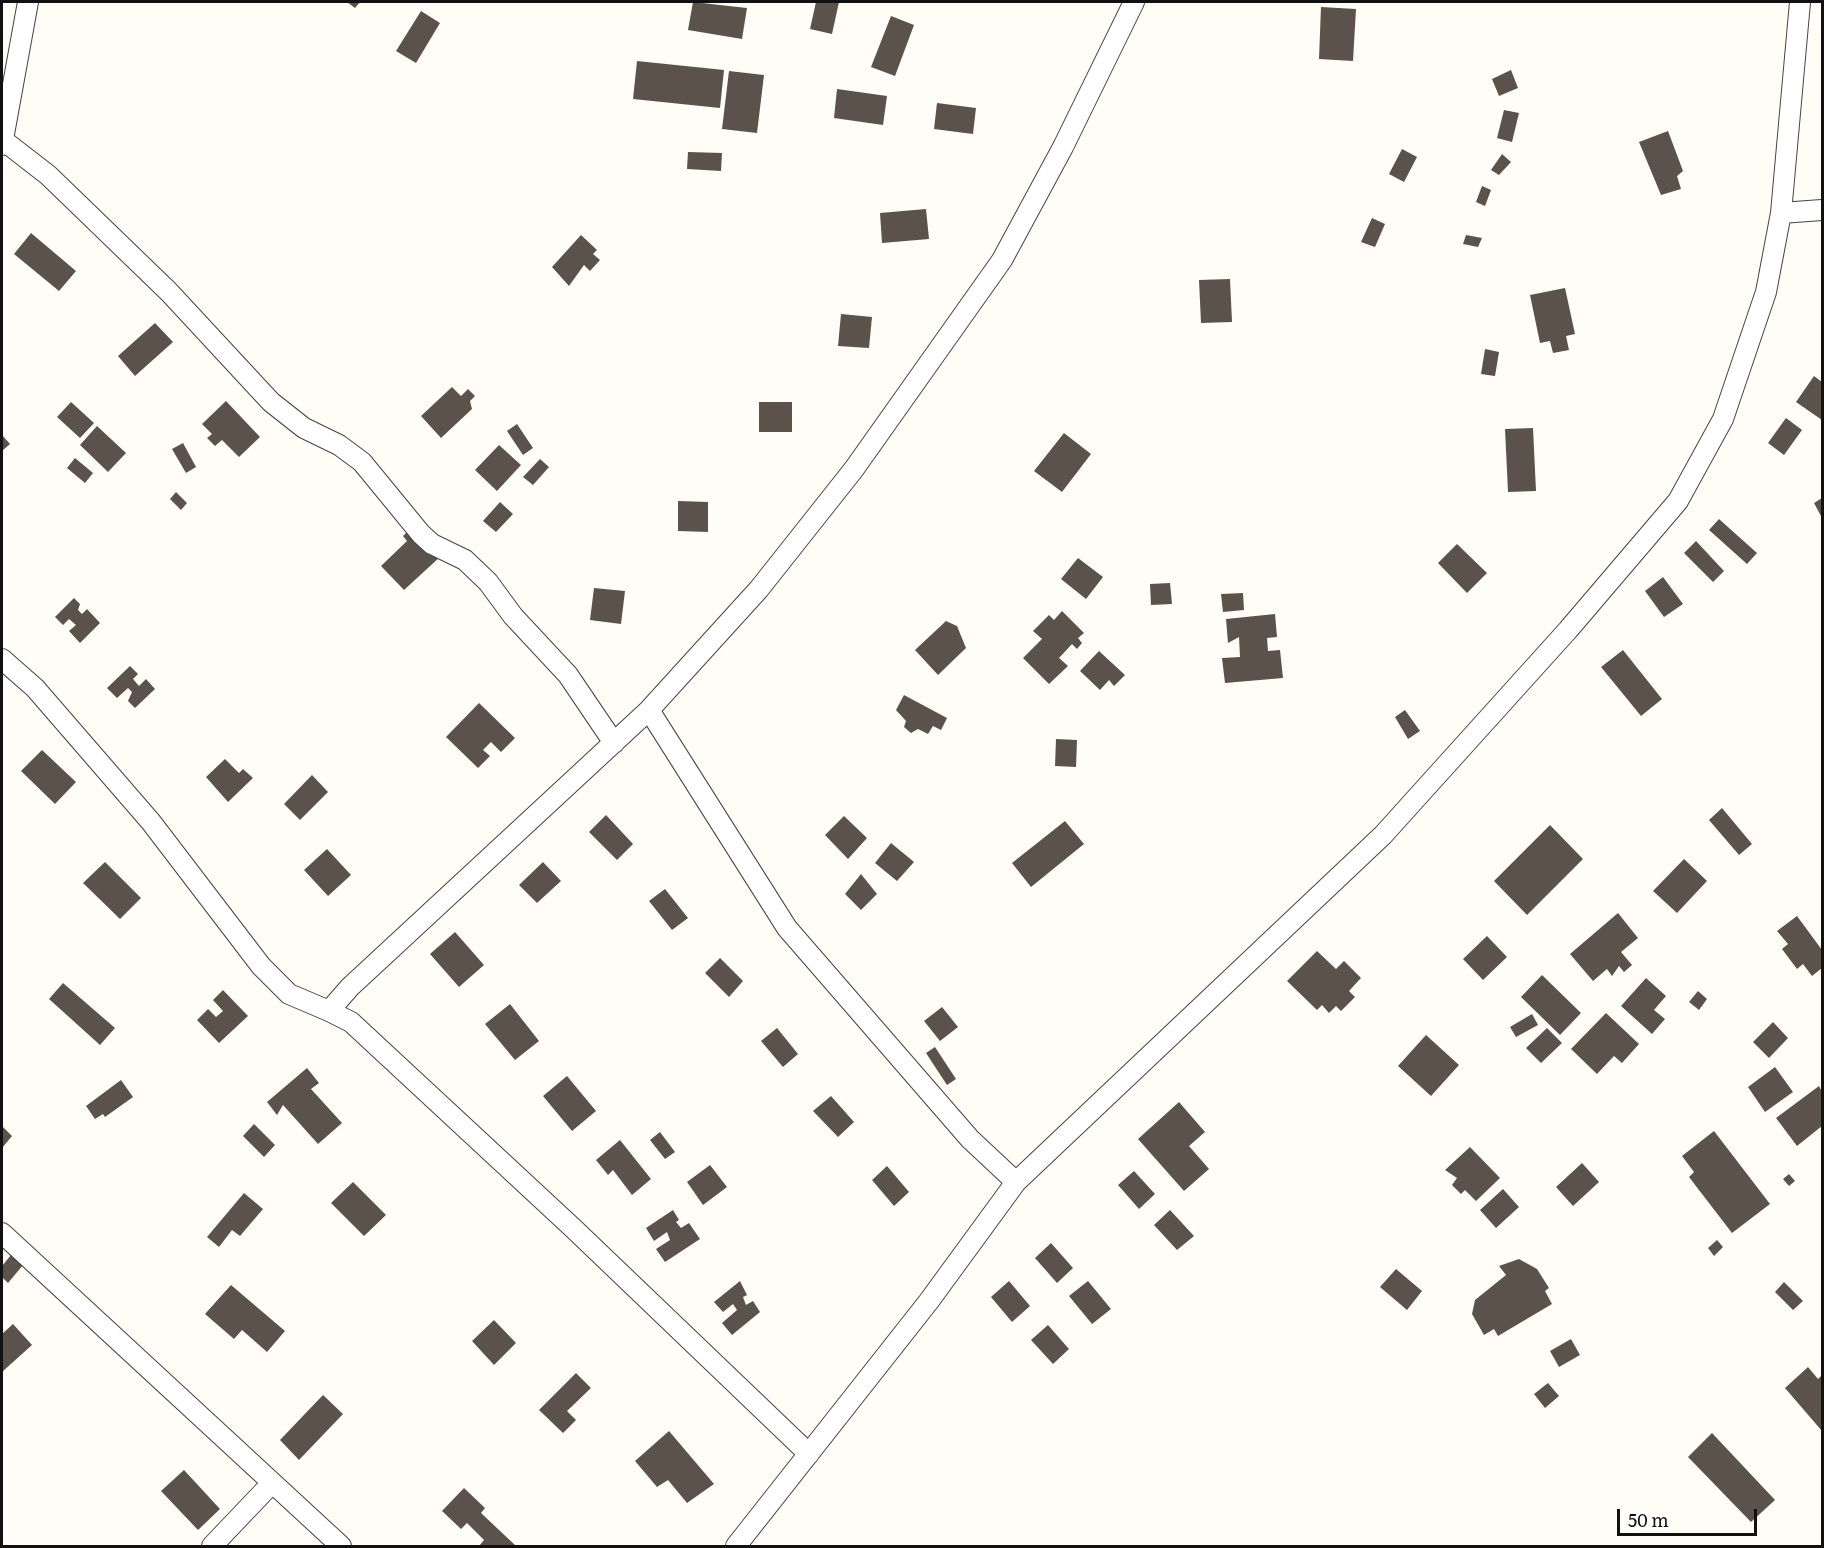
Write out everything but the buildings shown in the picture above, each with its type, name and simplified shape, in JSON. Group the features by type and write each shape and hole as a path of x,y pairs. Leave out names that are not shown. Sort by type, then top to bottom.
{"street":[{"path":"28,2 3,143 48,176 169,292 271,402 304,428 339,445 362,462 421,534 432,544 465,560 488,582 513,616 568,675 614,743"},
{"path":"329,1011 350,987 649,710 759,589 854,470 1002,260 1062,147 1134,2"},
{"path":"736,1546 929,1301 1016,1182 1383,835 1560,639 1678,501 1723,419 1766,292 1781,213 1800,2"},
{"path":"1781,213 1822,210"},
{"path":"2,659 34,688 151,822 261,966 289,994 351,1022 574,1229 809,1454"},
{"path":"649,710 787,928 970,1139 1016,1182"},
{"path":"2,1233 341,1546"},
{"path":"212,1546 272,1483"}]}
